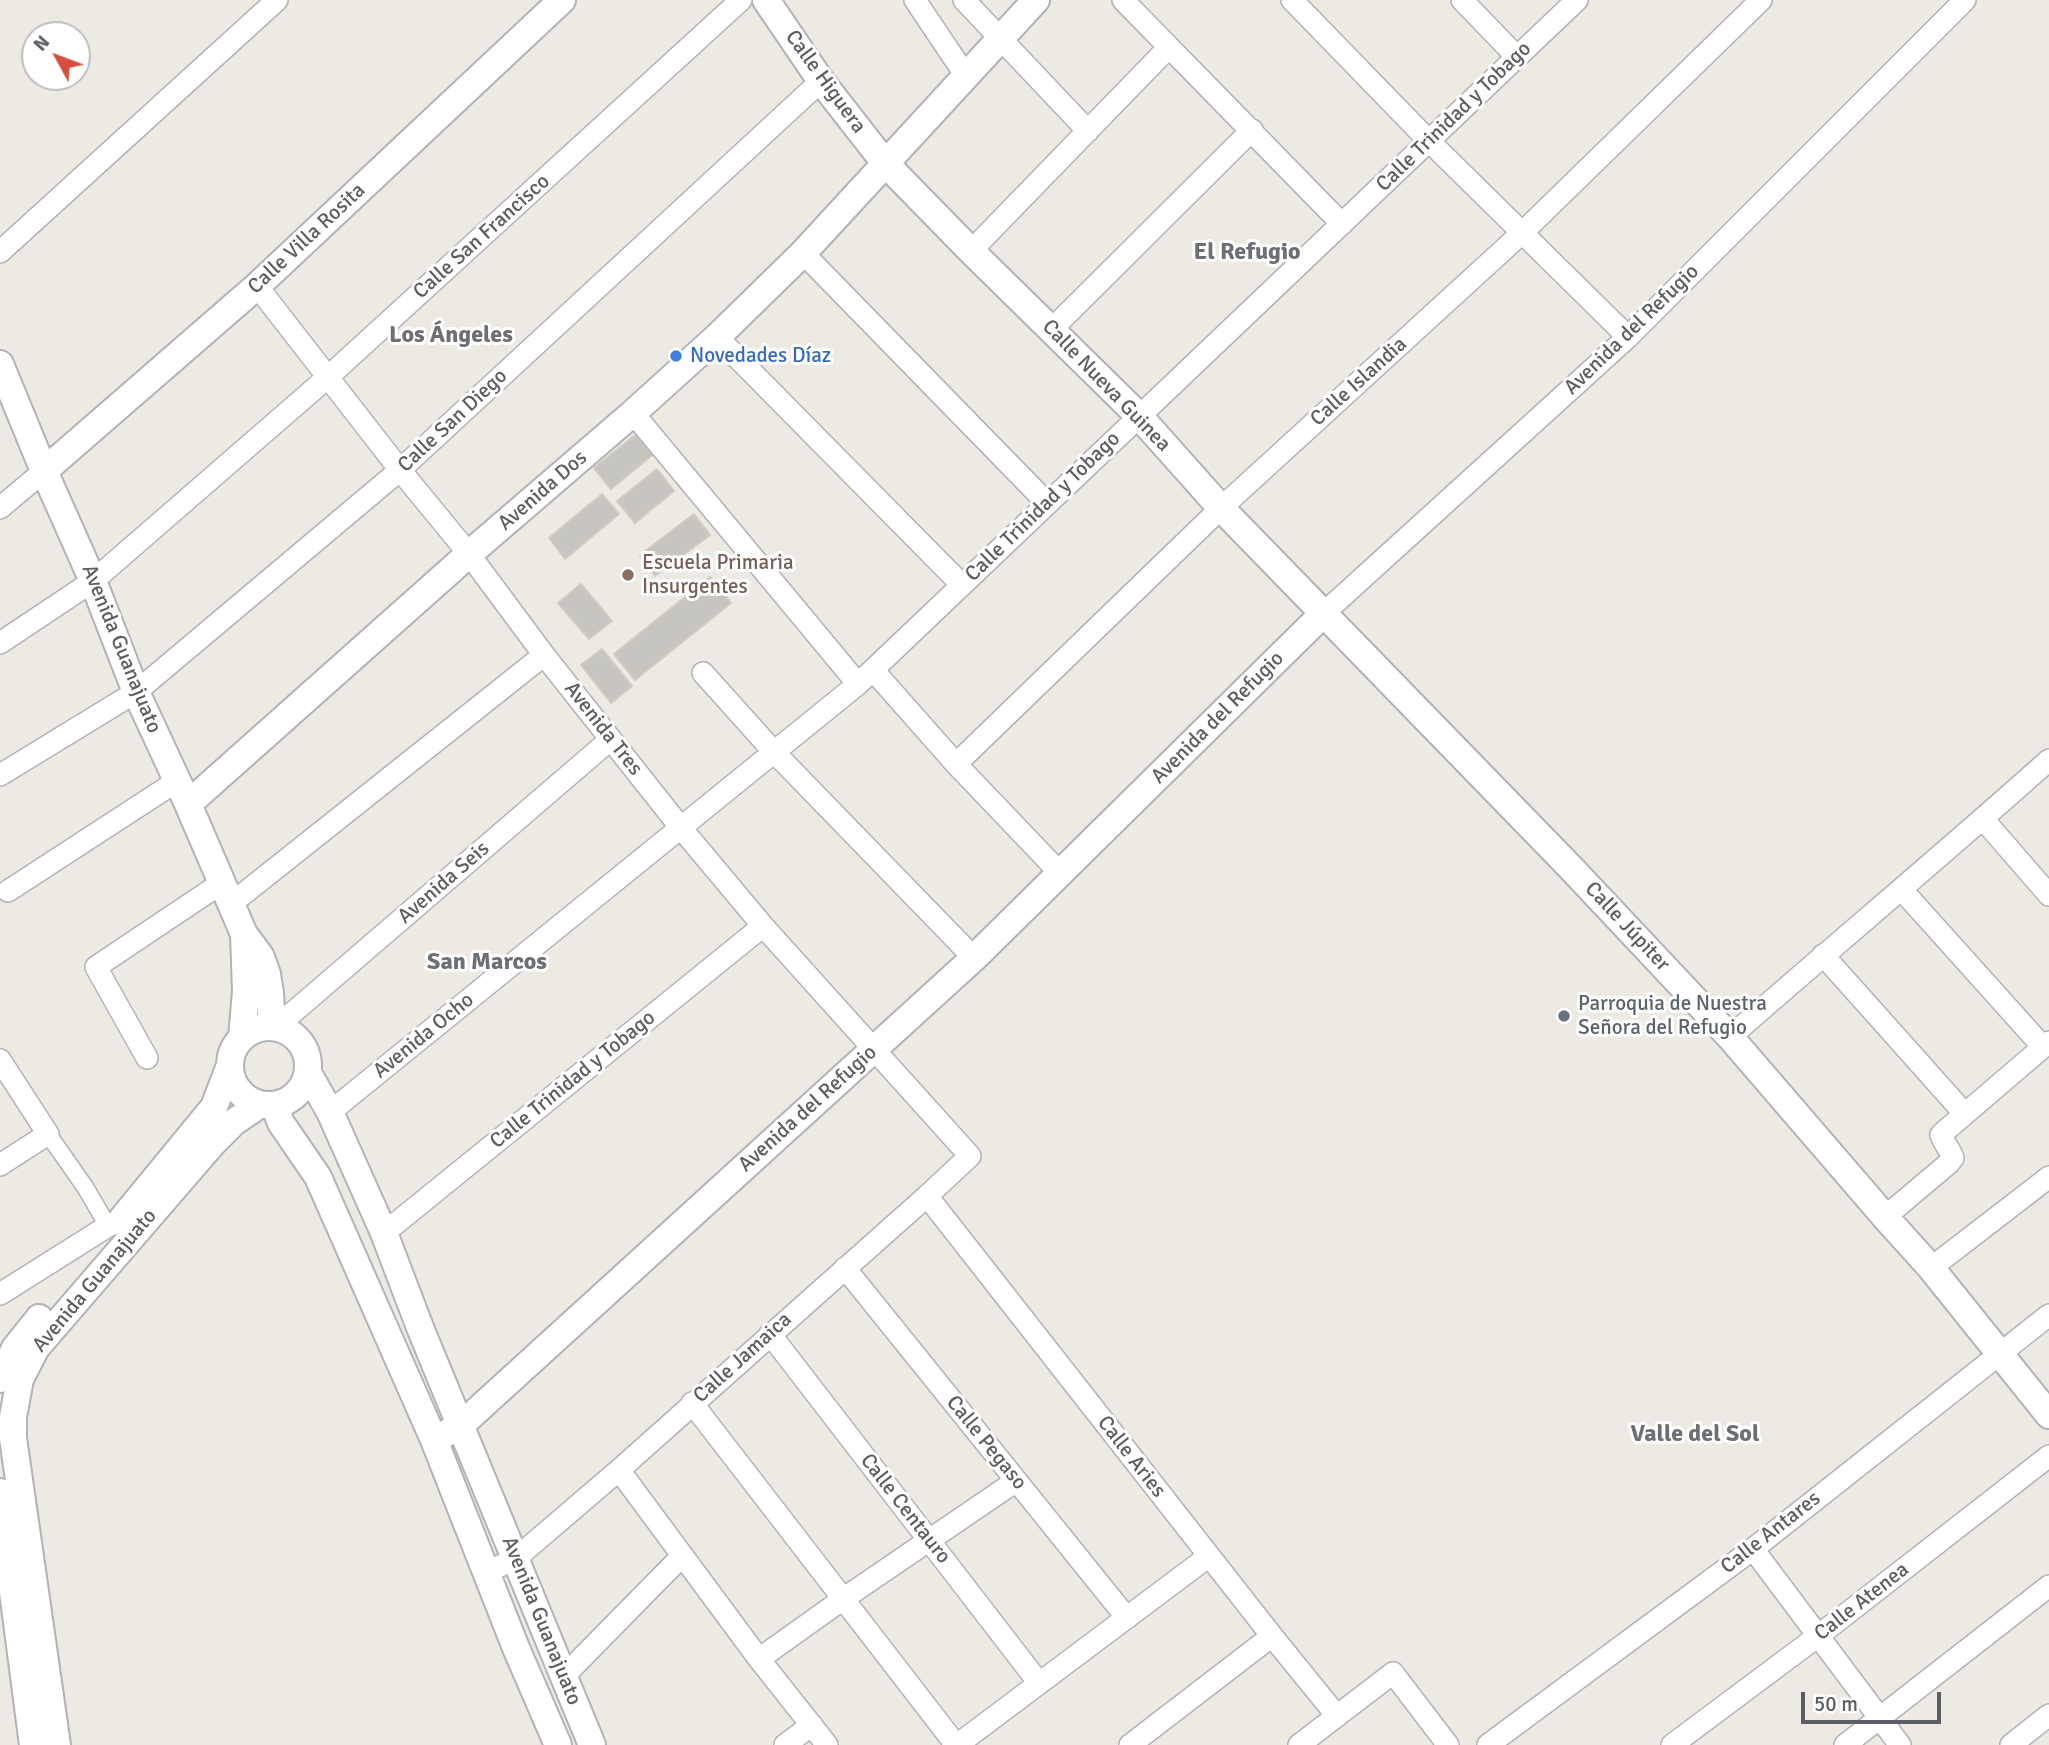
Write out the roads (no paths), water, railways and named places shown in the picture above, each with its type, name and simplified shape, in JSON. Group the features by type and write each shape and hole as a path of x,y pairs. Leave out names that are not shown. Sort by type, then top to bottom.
{"street":[{"path":"0,253 277,0"},
{"name":"Calle Villa Rosita","path":"44,471 257,286 562,0"},
{"name":"Calle San Francisco","path":"0,643 93,581 328,377 741,0"},
{"name":"Calle Higuera","path":"766,0 821,81 885,163"},
{"path":"915,0 966,76"},
{"path":"964,0 1088,131"},
{"name":"Avenida Dos","path":"183,793 469,554 718,337 803,253 1036,0"},
{"path":"1123,0 1342,224"},
{"path":"1292,0 1429,141 1628,337"},
{"path":"1462,0 1517,57"},
{"name":"Calle Trinidad y Tobago","path":"681,828 865,677 1577,0"},
{"name":"Calle Islandia","path":"956,764 1221,508 1522,232 1761,0"},
{"name":"Avenida del Refugio","path":"434,1440 461,1425 974,958 1324,613 1628,337 1965,0"},
{"path":"971,251 1169,47"},
{"name":"Calle San Diego","path":"0,775 136,692 400,470 821,81"},
{"path":"1052,329 1252,130"},
{"name":"Calle Nueva Guinea","path":"885,163 1139,416 1221,508 1324,613"},
{"path":"803,253 1046,503"},
{"name":"Avenida Tres","path":"257,286 681,828 763,926 970,1156"},
{"path":"718,337 962,585"},
{"name":"Avenida Guanajuato","path":"2,373 93,581 136,692 244,934 261,957 267,974 274,1027"},
{"path":"633,413 865,677 956,764 1061,874"},
{"path":"0,508 44,471"},
{"name":"Calle Júpiter","path":"1324,613 1730,1037 1931,1268 2049,1415"},
{"path":"147,1058 96,967 227,892 544,655"},
{"path":"703,673 774,752 974,958"},
{"name":"Avenida Seis","path":"274,1027 611,740"},
{"path":"1730,1037 2049,760"},
{"path":"8,891 183,793"},
{"path":"1983,819 2049,895"},
{"name":"Avenida Ocho","path":"330,1112 681,828"},
{"path":"1885,1217 1953,1158 1941,1135 1964,1112 2046,1044 1902,890"},
{"name":"Calle Trinidad y Tobago","path":"384,1233 763,926"},
{"name":"Avenida Guanajuato","path":"242,1038 246,991 244,934"},
{"path":"1823,955 1964,1112"},
{"path":"274,1027 290,1033 301,1044 307,1058 308,1073 302,1088 290,1100 267,1105 251,1102 233,1084 229,1068 232,1051 242,1038 253,1030 274,1027"},
{"path":"0,1060 85,1187 115,1223 0,1294"},
{"name":"Avenida Guanajuato","path":"57,1745 5,1392 15,1348 115,1223 214,1107 229,1068"},
{"name":"Avenida Guanajuato","path":"308,1073 330,1112 384,1233 421,1330 592,1745"},
{"name":"Avenida Guanajuato","path":"5,1392 20,1379 36,1348 213,1143 234,1122 267,1105 318,1177 434,1440 516,1648 558,1745"},
{"path":"0,1165 48,1134"},
{"name":"Calle Jamaica","path":"487,1572 515,1559 619,1470 970,1156"},
{"path":"1931,1268 2049,1177"},
{"name":"Calle Aries","path":"927,1196 1337,1716"},
{"name":"Calle Pegaso","path":"845,1268 1127,1618"},
{"name":"Calle Antares","path":"1488,1745 1753,1549 2049,1315"},
{"name":"Calle Centauro","path":"770,1334 1039,1684"},
{"path":"692,1403 957,1745 1209,1556"},
{"name":"Calle Atenea","path":"1672,1745 1818,1636 2049,1456"},
{"path":"619,1470 759,1659 827,1745"},
{"path":"759,1659 1016,1481"},
{"path":"0,1492 33,1745"},
{"path":"1753,1549 1900,1745"},
{"path":"563,1677 682,1556"},
{"path":"1846,1745 2049,1586"},
{"path":"516,1648 548,1634"},
{"path":"1130,1745 1272,1636"},
{"path":"1299,1745 1393,1674 1448,1745"},
{"path":"2011,1745 2049,1715"},
{"path":"785,1745 812,1725"}],"place":[{"name":"Novedades Díaz","path":"676,356"},
{"name":"Escuela Primaria Insurgentes","path":"628,575"},
{"name":"Parroquia de Nuestra Señora del Refugio","path":"1564,1016"}],"district":[{"name":"El Refugio","path":"1247,253"},
{"name":"Los Ángeles","path":"451,336"},
{"name":"San Marcos","path":"487,963"},
{"name":"Valle del Sol","path":"1695,1435"}]}
